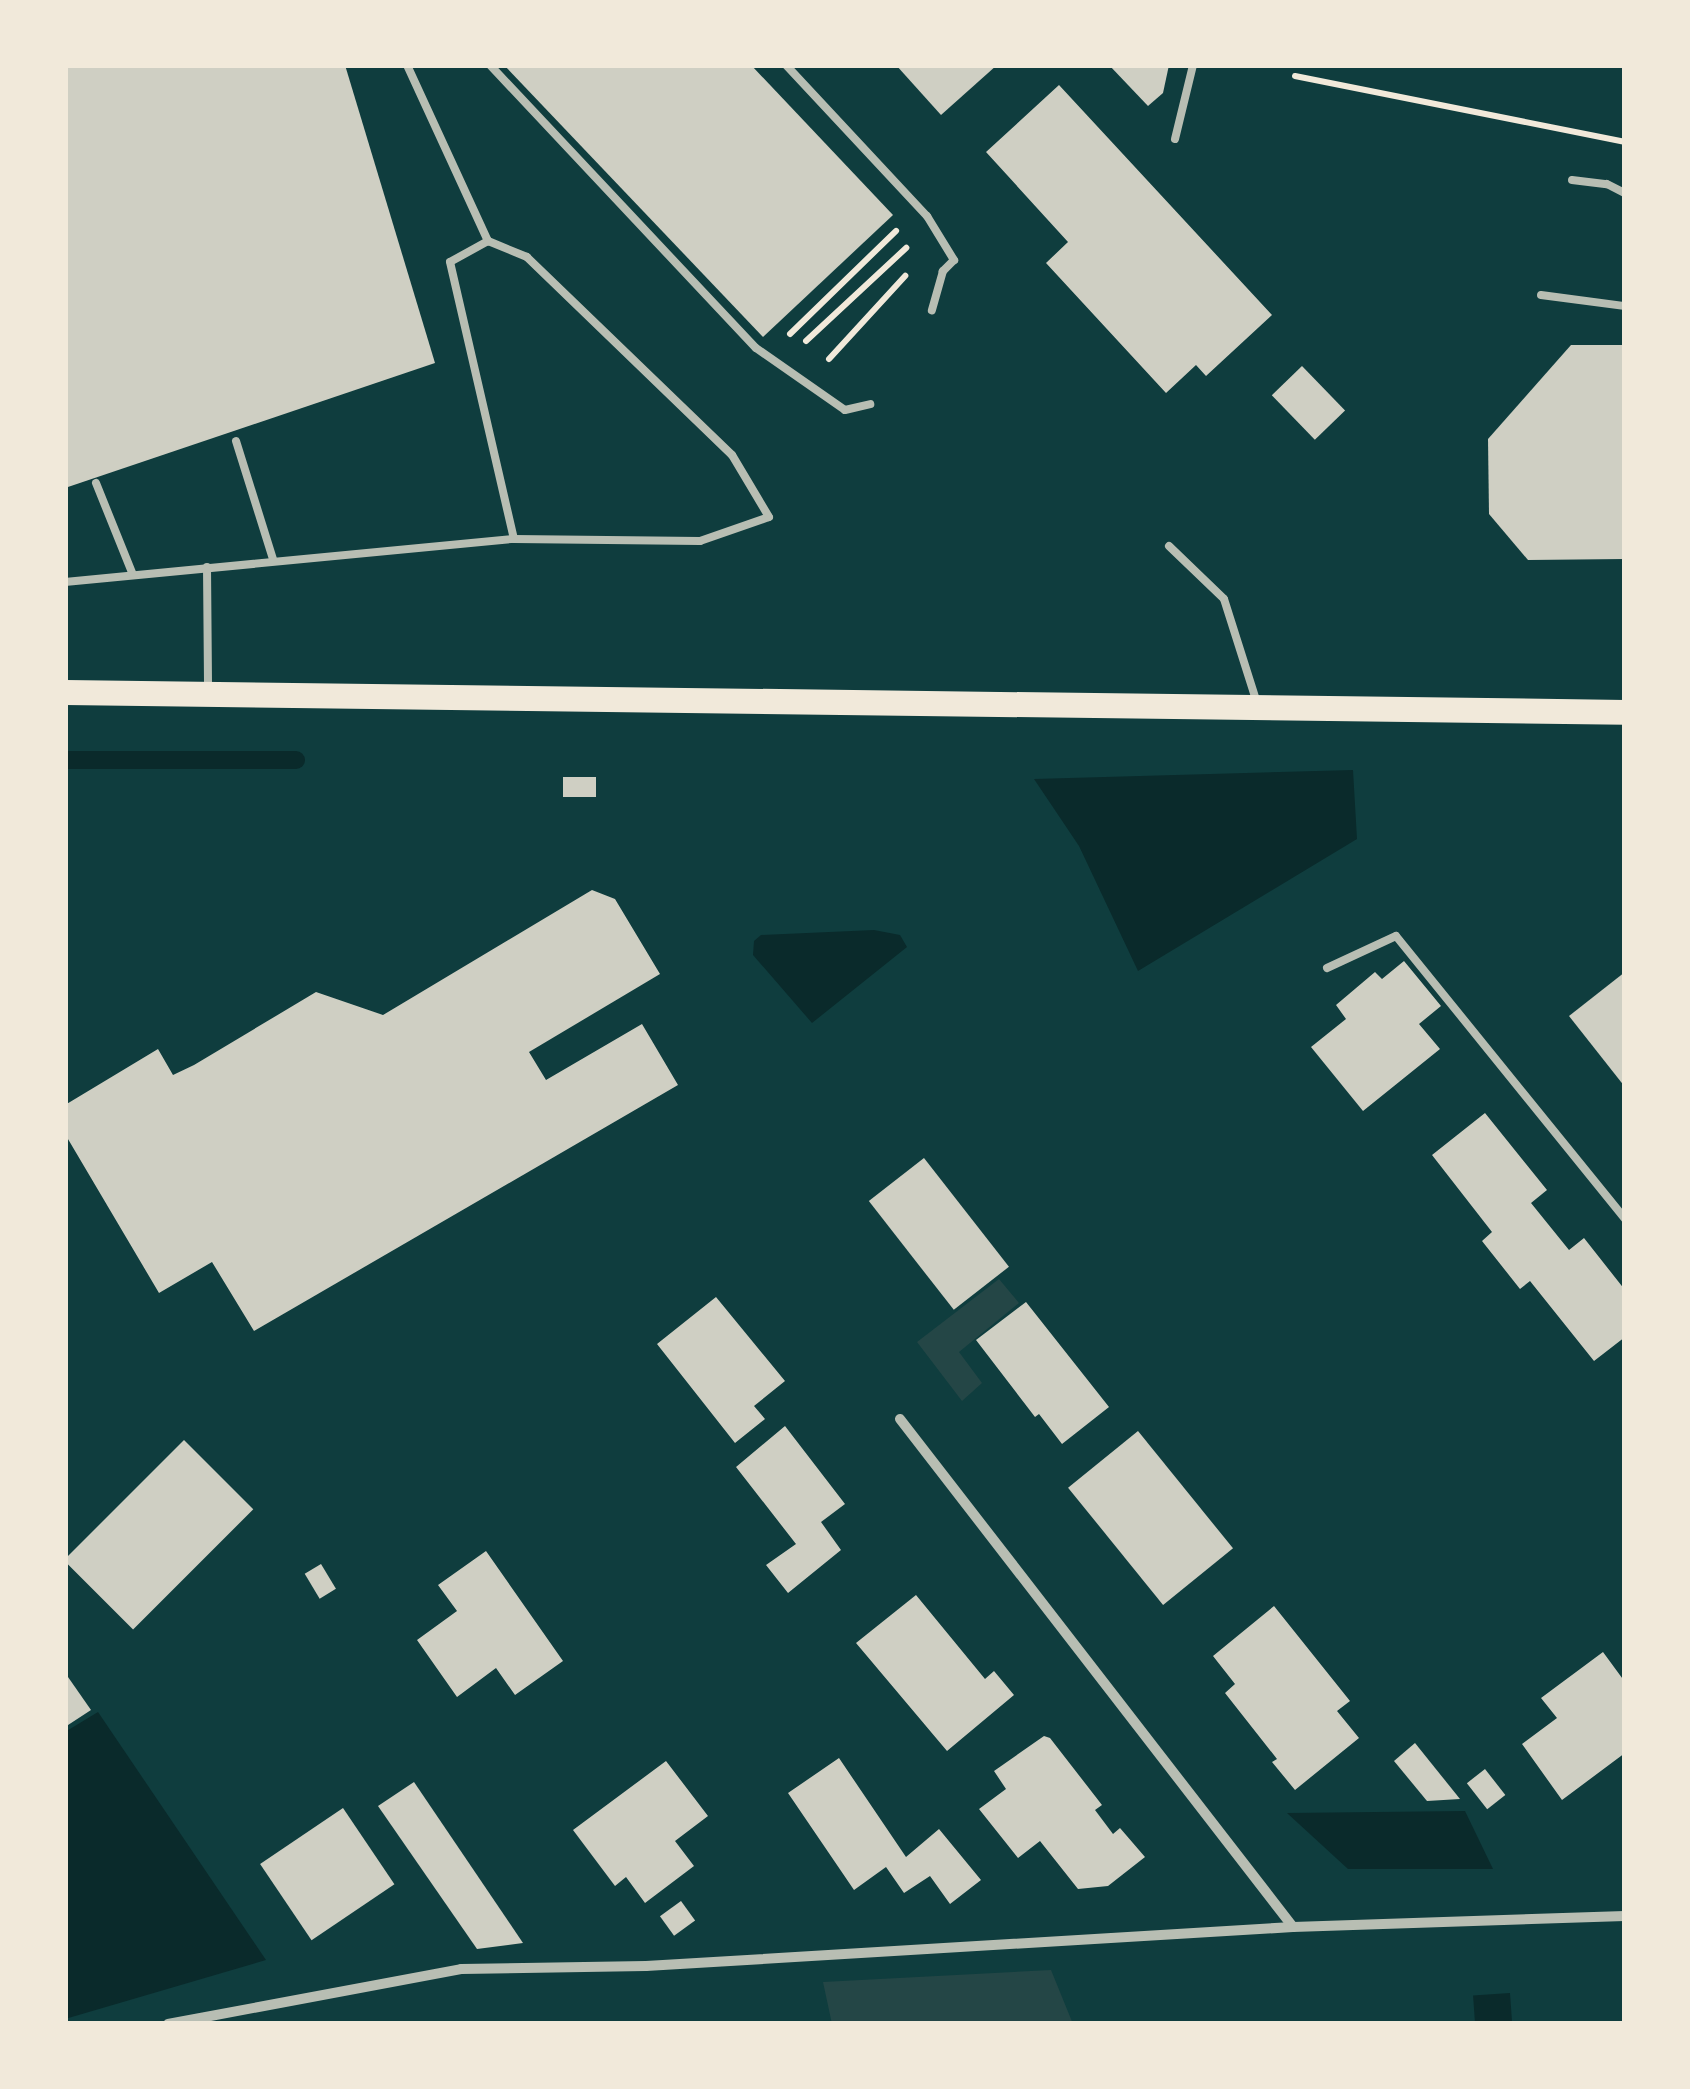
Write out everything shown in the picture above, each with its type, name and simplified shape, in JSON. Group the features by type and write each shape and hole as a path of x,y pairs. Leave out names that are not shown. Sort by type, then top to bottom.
{"main road":[{"path":"65,692 1625,712"}],"street":[{"path":"900,1419 1292,1927"},
{"path":"168,2024 461,1969 646,1966 1292,1927 1625,1916"}],"lane":[{"path":"65,582 514,540 700,541 770,517 732,455 528,258 488,241 407,65"},
{"path":"490,65 756,348 845,410 870,404"},
{"path":"786,65 927,216 954,260 944,271 932,310"},
{"path":"1175,140 1193,65"},
{"path":"1572,180 1607,184 1625,193"},
{"path":"488,241 450,262 514,540"},
{"path":"1540,295 1625,306"},
{"path":"236,441 273,560"},
{"path":"96,484 134,575"},
{"path":"1170,546 1224,599 1258,708"},
{"path":"206,567 208,694"},
{"path":"1327,968 1396,936 1625,1219"}],"path":[{"path":"1295,76 1625,142"},
{"path":"900,226 790,334 801,346 913,242"},
{"path":"819,370 909,272"}],"shaded area":[{"path":"1353,770 1357,839 1138,971 1079,846 1034,779"},
{"path":"874,930 900,935 907,947 812,1023 753,955 754,941 761,935"},
{"path":"999,1279 1019,1303 959,1352 982,1383 962,1401 917,1342"},
{"path":"98,1712 266,1960 65,2019 65,1732"},
{"path":"1465,1811 1493,1869 1348,1869 1287,1813"},
{"path":"1051,1970 1073,2024 832,2024 823,1982"},
{"path":"1510,1993 1512,2024 1475,2024 1473,1996"}],"building":[{"path":"65,65 345,65 435,363 65,488"},
{"path":"504,65 751,65 893,215 763,337"},
{"path":"896,65 997,65 941,115"},
{"path":"1109,65 1169,65 1163,93 1148,106"},
{"path":"1059,85 1272,315 1206,376 1196,365 1166,393 1046,263 1068,242 986,152"},
{"path":"1571,345 1625,345 1625,559 1528,560 1489,514 1488,439"},
{"path":"1302,366 1345,411 1315,440 1272,395"},
{"path":"563,777 596,777 596,797 563,797"},
{"path":"592,890 615,899 660,974 529,1052 546,1080 642,1024 678,1085 254,1331 212,1262 159,1293 65,1134 65,1105 158,1049 173,1075 316,992 383,1015"},
{"path":"1404,961 1441,1006 1419,1024 1440,1049 1363,1111 1311,1047 1346,1019 1336,1005 1375,972 1382,979"},
{"path":"1625,972 1625,1087 1569,1016"},
{"path":"1485,1113 1547,1190 1531,1203 1569,1250 1584,1238 1625,1290 1625,1337 1594,1361 1530,1281 1520,1289 1482,1241 1492,1232 1432,1155"},
{"path":"924,1158 1009,1267 954,1310 869,1201"},
{"path":"716,1297 785,1381 754,1406 765,1419 735,1443 657,1344"},
{"path":"1026,1302 1109,1407 1062,1444 1039,1414 1035,1417 976,1340"},
{"path":"785,1426 845,1504 821,1522 841,1550 788,1593 766,1565 796,1544 736,1467"},
{"path":"1138,1431 1233,1548 1163,1605 1068,1488"},
{"path":"184,1440 253,1509 133,1630 65,1559"},
{"path":"486,1551 563,1661 515,1695 496,1668 457,1697 417,1640 457,1611 438,1585"},
{"path":"321,1564 336,1589 320,1599 305,1574"},
{"path":"916,1595 985,1679 994,1671 1014,1695 947,1751 856,1643"},
{"path":"1274,1606 1350,1701 1337,1711 1359,1738 1295,1790 1272,1762 1277,1759 1225,1693 1235,1684 1213,1656"},
{"path":"1603,1652 1625,1682 1625,1753 1562,1800 1522,1744 1557,1718 1541,1698"},
{"path":"68,1677 91,1710 65,1727 65,1680"},
{"path":"1044,1736 1050,1738 1102,1805 1095,1810 1113,1834 1120,1828 1145,1857 1108,1886 1078,1889 1040,1841 1018,1858 979,1809 1006,1789 994,1771"},
{"path":"1415,1743 1460,1799 1427,1801 1394,1761"},
{"path":"839,1758 906,1857 939,1829 981,1880 950,1904 930,1876 904,1893 886,1867 854,1890 788,1793"},
{"path":"666,1761 708,1816 675,1841 694,1866 645,1903 626,1877 615,1886 573,1830"},
{"path":"1485,1769 1505,1795 1487,1809 1467,1783"},
{"path":"414,1782 523,1943 477,1949 378,1806"},
{"path":"343,1808 394,1884 312,1940 260,1864"},
{"path":"681,1901 695,1920 674,1936 660,1916"}],"waterway":[{"path":"65,760 296,760"}]}
